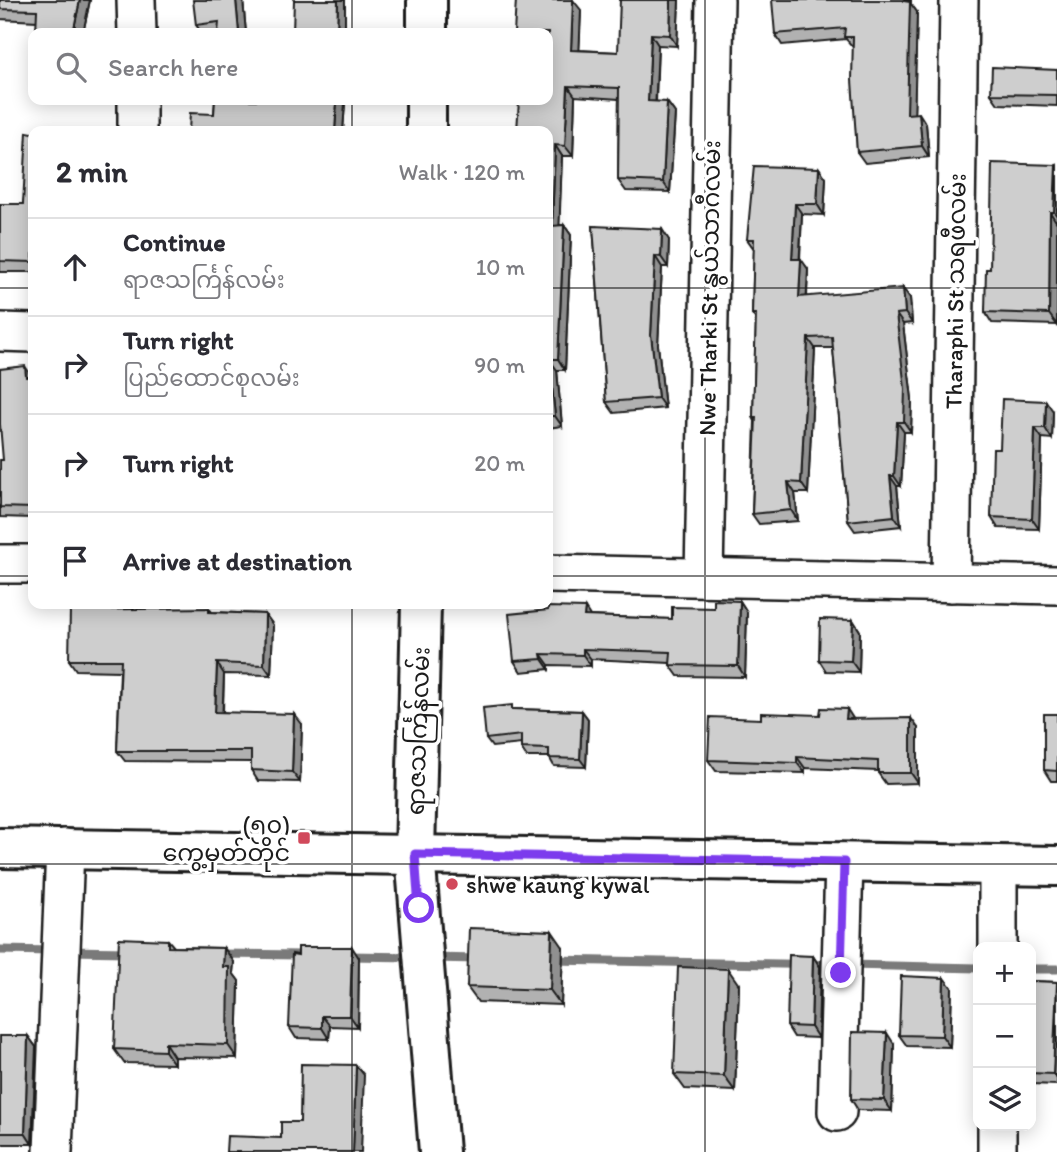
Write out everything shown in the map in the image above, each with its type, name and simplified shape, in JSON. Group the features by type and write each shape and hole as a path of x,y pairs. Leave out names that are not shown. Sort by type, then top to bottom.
{"main road":[{"path":"427,0 427,28"},
{"path":"426,105 426,126"},
{"name":"ရာဇသင်္ကြန်လမ်း","path":"421,609 415,854 439,1152"},
{"path":"0,848 1057,866"}],"street":[{"path":"136,0 137,28"},
{"name":"Nwe Tharki St နွယ်သာဂီလမ်း","path":"704,577 715,0"},
{"name":"Tharaphi St သရဖီလမ်း","path":"951,583 959,0"},
{"path":"137,105 137,126"},
{"path":"0,332 28,333"},
{"path":"0,564 28,564"},
{"path":"553,573 1057,585"},
{"path":"53,1152 65,848"},
{"path":"836,1112 844,862"},
{"path":"998,865 998,942"},
{"path":"997,1131 997,1152"}],"building":[{"path":"0,0 80,0 74,28 36,28 37,10 0,9"},
{"path":"193,0 236,0 239,28 218,28 219,22 196,25"},
{"path":"294,0 338,0 337,28 293,28"},
{"path":"516,0 573,0 571,50 618,52 620,0 671,0 670,35 651,34 648,101 667,102 663,182 618,180 619,88 568,86 565,146 555,145 553,199 553,126 517,126 519,105 553,105 553,28 514,28"},
{"path":"772,0 910,2 907,114 919,113 922,146 857,152 852,80 853,37 844,37 845,28 775,34"},
{"path":"992,67 1057,70 1057,95 991,94"},
{"path":"215,105 337,105 335,126 189,126 190,113 214,114"},
{"path":"27,132 28,262 0,261 0,204 23,204"},
{"path":"992,163 1056,165 1054,212 1050,212 1049,314 985,312 986,269 990,269"},
{"path":"754,166 819,168 817,204 795,204 792,259 801,259 799,297 903,288 905,313 896,314 905,389 904,422 897,422 894,476 890,476 894,516 848,521 832,337 808,338 801,483 788,482 791,510 752,514 756,314 752,314 754,239 747,239"},
{"path":"564,225 558,359 553,359 553,226"},
{"path":"593,226 662,229 661,257 655,256 651,335 658,398 606,402"},
{"path":"25,366 28,377 28,508 0,507 0,460 3,460 0,369"},
{"path":"1002,399 1046,401 1045,428 1035,428 1032,519 991,517 993,449 1000,449"},
{"path":"714,600 740,601 738,666 670,665 671,652 583,649 583,655 541,654 542,659 514,661 509,614 553,607 585,608 584,616 672,619 672,607 714,608"},
{"path":"209,609 209,612 265,614 264,665 217,663 215,712 294,714 292,772 251,770 251,751 117,751 121,660 69,660 70,610"},
{"path":"820,619 853,620 851,661 819,660"},
{"path":"512,705 512,709 582,711 580,759 549,758 549,749 521,748 521,735 486,739 483,708"},
{"path":"821,708 847,709 846,719 911,718 911,773 878,773 878,761 797,757 797,763 708,760 710,717 761,719 761,713 820,715"},
{"path":"1044,714 1057,714 1057,771 1044,770"},
{"path":"469,928 552,931 550,990 467,987"},
{"path":"119,938 168,940 168,947 224,948 223,967 229,967 228,1045 165,1043 165,1051 114,1049"},
{"path":"298,947 352,947 350,1016 322,1016 322,1028 289,1027 292,954 298,955"},
{"path":"789,955 813,956 811,1027 787,1026"},
{"path":"678,967 728,969 724,1076 674,1074"},
{"path":"901,976 944,978 942,1036 899,1035"},
{"path":"1036,981 1057,982 1053,1074 1036,1073"},
{"path":"852,1032 887,1033 884,1100 851,1099"},
{"path":"0,1036 28,1036 25,1133 0,1133"},
{"path":"301,1064 356,1065 353,1152 226,1152 227,1136 281,1138 281,1122 300,1122"}],"waterway":[{"path":"0,950 54,951"},
{"path":"68,951 128,952"},
{"path":"219,954 303,955"},
{"path":"348,956 415,957"},
{"path":"432,958 478,959"},
{"path":"551,960 835,965"},
{"path":"849,965 973,968"},
{"path":"1036,969 1057,969"}],"place":[{"name":"(၅၀) ကွေ့မှတ်တိုင်","path":"304,838"},
{"name":"shwe kaung kywal","path":"452,884"}],"route":[{"path":"419,908 415,854 844,862 841,973"}]}
